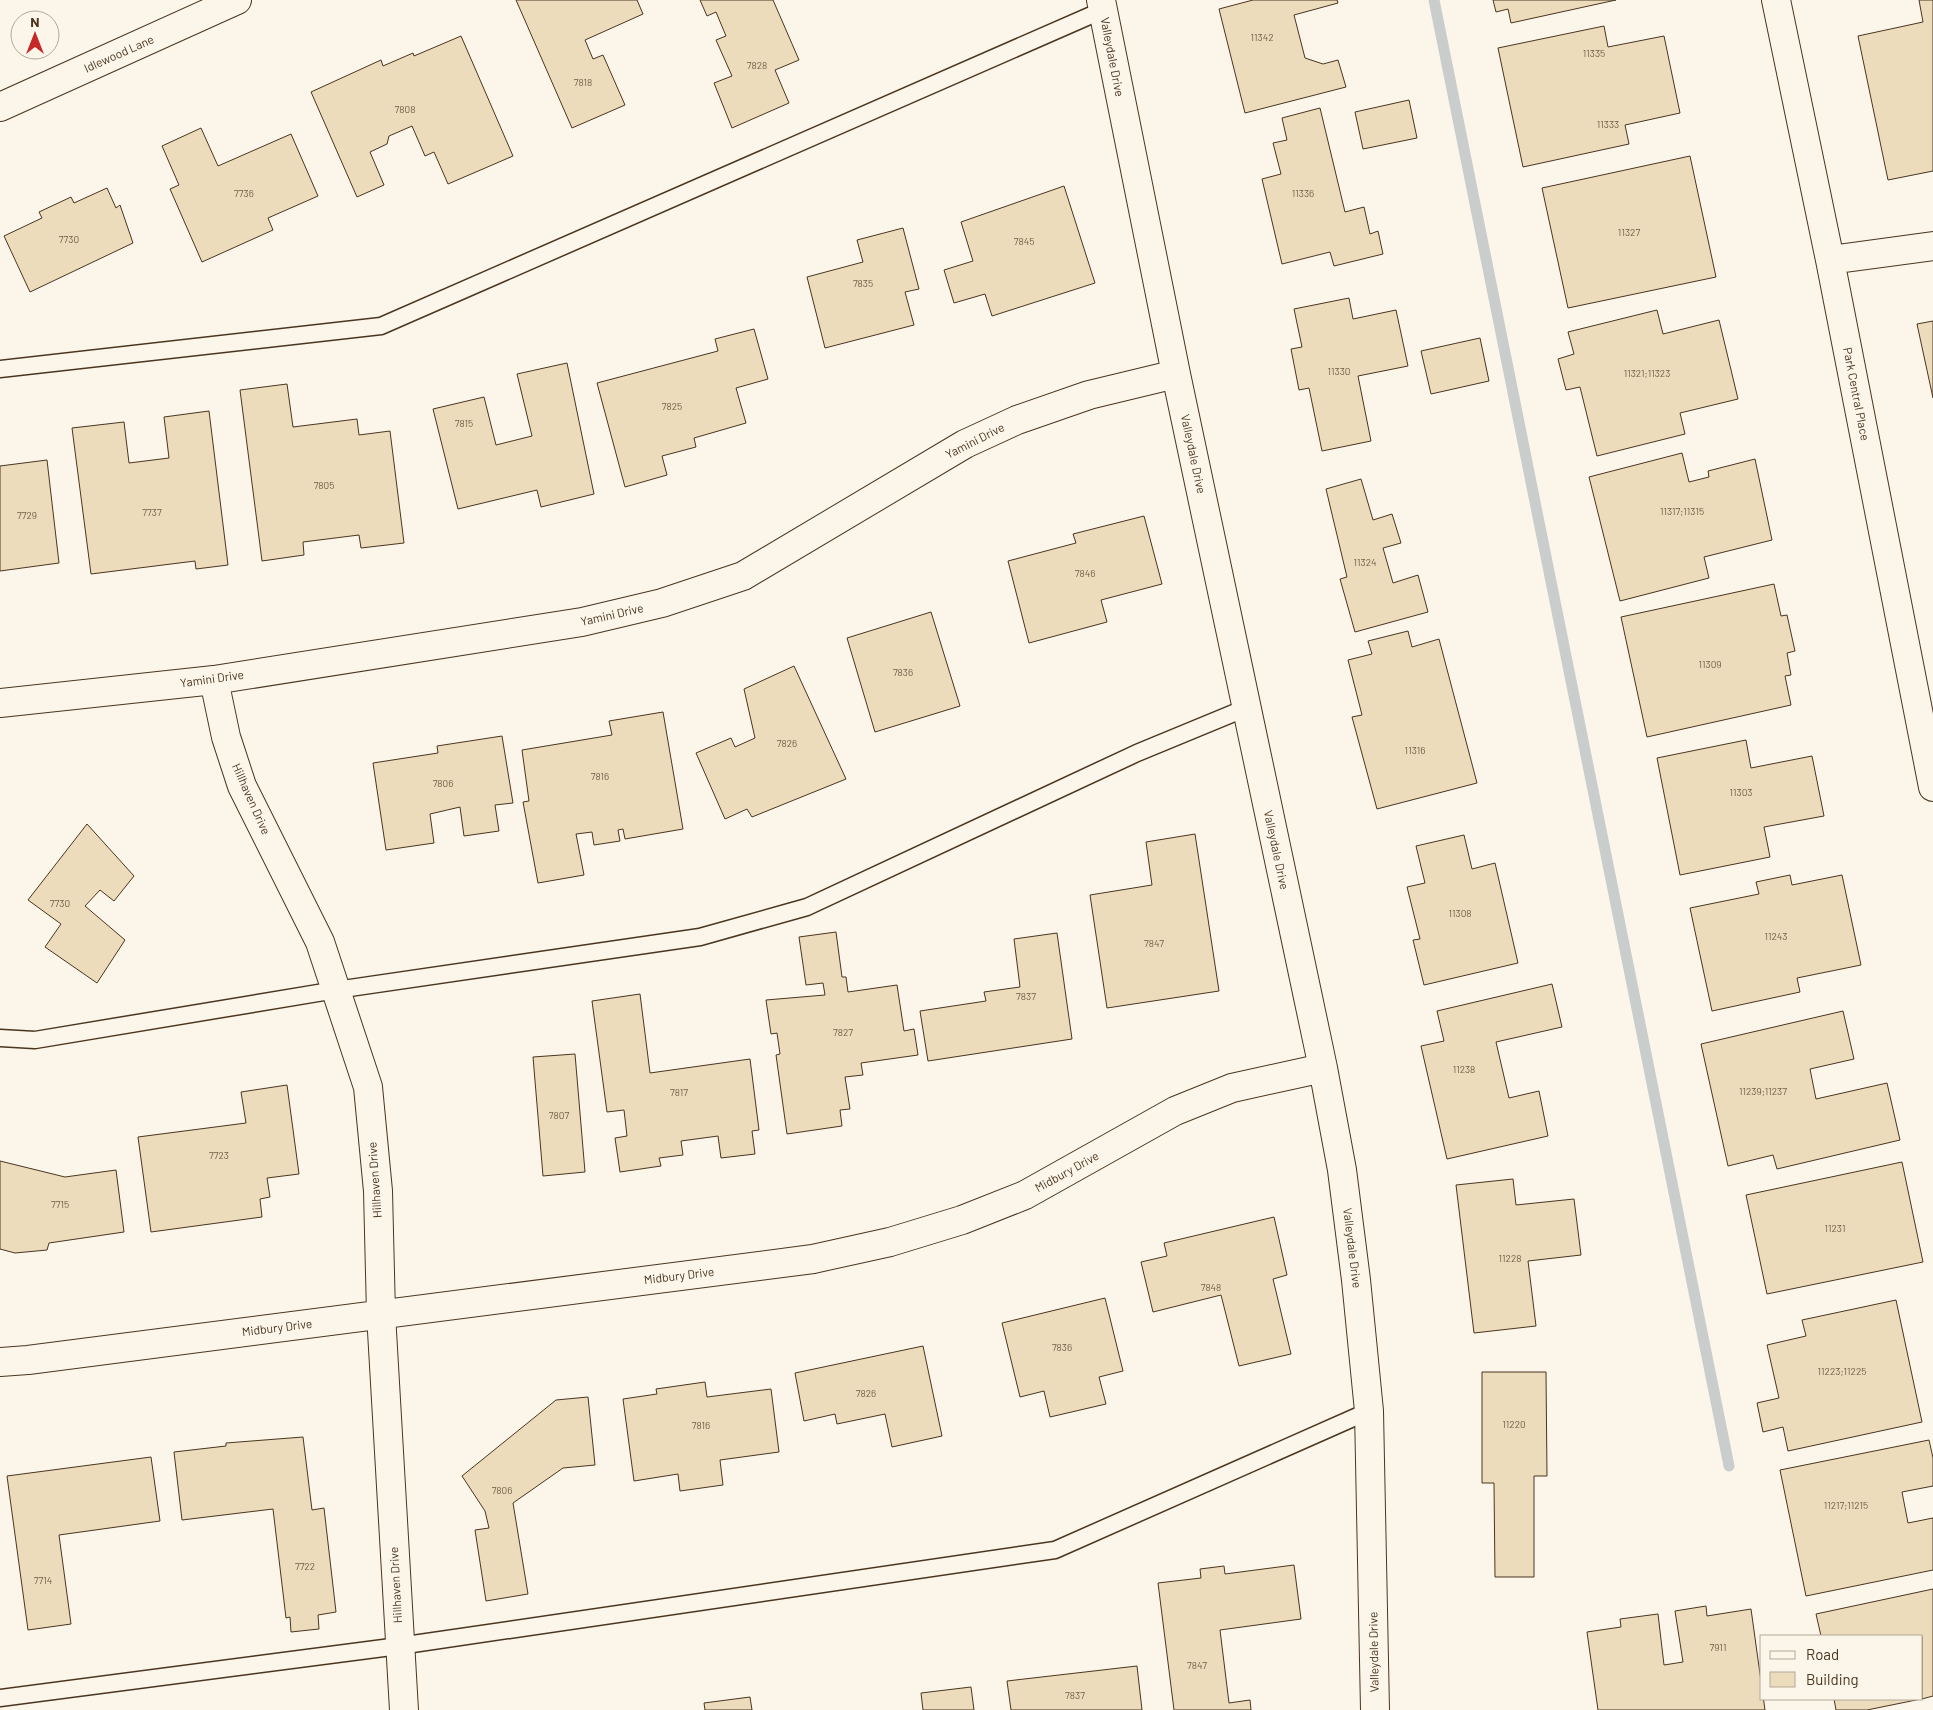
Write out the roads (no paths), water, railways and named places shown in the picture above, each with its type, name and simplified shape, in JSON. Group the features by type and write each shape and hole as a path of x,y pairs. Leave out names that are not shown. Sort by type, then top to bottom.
{"street":[{"name":"Idlewood Lane","path":"0,107 237,0"},
{"name":"Park Central Place","path":"1776,0 1830,260 1933,788"},
{"name":"Valleydale Drive","path":"1102,5 1176,374 1323,1068 1343,1179 1356,1280 1369,1411 1375,1710"},
{"path":"1830,260 1933,246"},
{"name":"Yamini Drive","path":"0,703 214,680 582,622 662,603 743,576 966,444 1017,420 1089,396 1176,374"},
{"name":"Hillhaven Drive","path":"214,680 226,737 242,786 320,942 368,1087 378,1191 381,1314 404,1710"},
{"name":"Midbury Drive","path":"0,1362 28,1360 813,1259 890,1242 962,1220 1025,1195 1175,1112 1232,1088 1323,1068"}],"lane":[{"path":"0,369 381,326 1102,5"},
{"path":"0,1038 35,1040 336,990 700,937 807,907 1137,754 1246,708"},
{"path":"0,1698 399,1646 1055,1550 1369,1411"}],"waterway":[{"path":"1434,0 1729,1466"}]}
